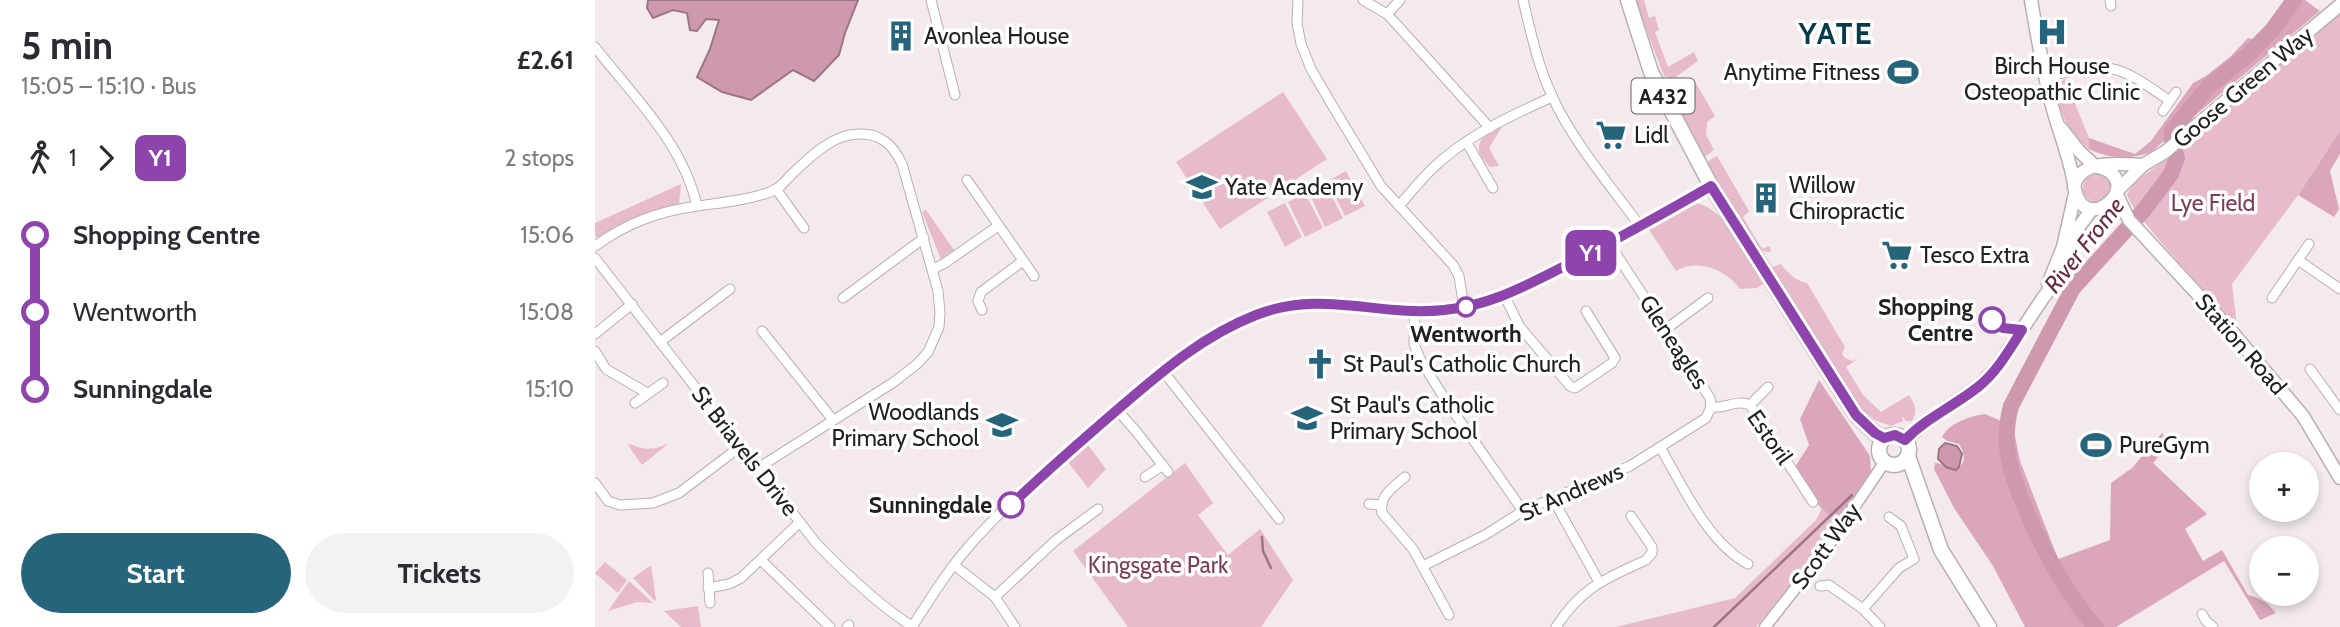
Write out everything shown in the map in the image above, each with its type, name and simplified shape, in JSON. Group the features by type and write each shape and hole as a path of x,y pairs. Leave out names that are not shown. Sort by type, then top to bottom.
{"main road":[{"name":"A432","path":"1628,0 1651,72 1711,186 1856,415 1884,438"},
{"path":"2032,0 2045,77 2075,191 2081,204 2095,209"},
{"name":"Goose Green Way","path":"2117,192 2143,165 2165,152 2340,5"},
{"path":"2057,122 2079,151 2097,167"},
{"name":"Goose Green Way","path":"2097,167 2143,165"},
{"path":"1905,440 1926,422 1979,386 1997,367 2062,273 2080,222 2095,209 2111,203 2117,192 2114,177 2104,168 2084,170 2079,174 2063,247 2043,298"},
{"name":"Station Road","path":"2117,192 2129,220 2286,394 2313,431 2340,477"},
{"name":"Station Road","path":"2095,209 2129,220"},
{"path":"1917,484 1878,452 1884,438 1895,435 1905,440 1917,484 1941,550 1989,627"},
{"path":"1890,464 1905,461 1908,456"}],"street":[{"path":"931,0 955,95"},
{"path":"1298,0 1297,23 1301,44 1311,69 1381,186 1453,265 1459,276 1464,308"},
{"path":"1363,0 1387,14 1490,128"},
{"path":"1387,14 1400,0"},
{"path":"1523,0 1538,58 1552,97 1565,121 1640,226"},
{"path":"595,47 678,154 694,190 697,206"},
{"path":"2045,77 2090,67 2113,68 2134,76 2170,101"},
{"path":"2163,111 2176,92"},
{"path":"1399,206 1433,169 1467,143 1490,128 1552,97"},
{"path":"595,246 638,220 669,210 732,201 776,189 829,142 856,134 869,134 883,139 894,148 902,164 933,269 940,313 939,327 928,352 904,376 758,468"},
{"path":"1467,143 1493,188"},
{"path":"967,180 1034,276"},
{"path":"912,627 954,565 1004,511 1117,410 1203,341 1232,325 1282,307 1336,302 1415,312 1464,308 1505,296 1609,243 1711,186"},
{"path":"776,189 804,229"},
{"path":"933,269 998,226"},
{"path":"843,298 924,238"},
{"name":"Gleneagles","path":"1609,243 1710,398 1711,407"},
{"path":"2272,298 2309,244"},
{"name":"St Briavels Drive","path":"595,258 816,543 841,569 912,627"},
{"path":"2298,260 2340,289"},
{"path":"982,310 978,301 981,292 1023,261"},
{"path":"660,342 730,289"},
{"path":"1505,296 1520,327 1570,386 1575,388 1612,363 1615,358 1586,311"},
{"path":"1666,329 1708,298"},
{"path":"595,334 632,304"},
{"path":"1415,312 1414,344 1420,359 1523,511"},
{"path":"762,331 833,420"},
{"path":"595,351 606,369 647,393"},
{"path":"2310,369 2340,410"},
{"path":"1163,371 1279,519"},
{"path":"635,403 663,383"},
{"path":"1749,405 1768,387"},
{"name":"Estoril","path":"1711,407 1721,409 1739,402 1749,405 1813,502"},
{"name":"St Andrews","path":"1423,566 1485,535 1523,511 1630,466 1706,418 1711,407"},
{"path":"1117,410 1165,469 1145,477"},
{"path":"595,483 608,500 620,505 653,503 679,493 741,446"},
{"path":"1660,447 1696,509 1720,541 1748,564"},
{"name":"Scott Way","path":"1765,627 1890,464"},
{"path":"1405,477 1388,491 1381,505 1382,513 1401,534 1423,566 1449,615"},
{"path":"1553,499 1598,582"},
{"path":"1369,503 1381,505"},
{"path":"995,597 1056,540 1098,509"},
{"path":"1556,627 1573,604 1598,582 1646,559 1652,553 1652,547 1631,516"},
{"path":"1863,609 1899,568 1914,559 1901,526 1889,517"},
{"path":"708,588 729,584 741,578 800,522"},
{"path":"761,560 829,627"},
{"path":"954,565 995,597 1015,627"},
{"path":"708,573 710,603"},
{"path":"1820,586 1829,585 1863,609 1880,627"},
{"path":"2195,627 2207,621"}],"green space":[{"path":"1635,0 1644,0 1649,18 1655,16 1659,30 1655,32 1668,67 1694,52 1698,61 1673,79 1664,76"},
{"name":"Lye Field","path":"2340,14 2340,131 2298,195 2232,284 2237,326 2158,238 2127,194 2137,180 2164,161 2233,100"},
{"path":"2065,79 2089,138 2089,149 2075,136 2062,112 2055,85"},
{"path":"1694,80 1715,116 1707,122 1706,135 1714,150 1702,159 1674,107 1682,87"},
{"path":"1283,92 1327,159 1220,229 1176,162"},
{"path":"1503,125 1489,148 1499,166 1490,167 1480,152 1480,142"},
{"path":"1717,156 1749,211 1743,217 1762,249 1769,246 1769,252 1758,250 1705,163"},
{"path":"1346,171 1365,206 1345,216 1328,181"},
{"path":"2097,174 2107,178 2111,188 2107,198 2097,202 2087,198 2083,188 2087,178"},
{"path":"1325,183 1343,218 1325,227 1308,191"},
{"path":"681,184 679,204 641,215 599,238 595,236 595,223"},
{"path":"1305,193 1323,228 1305,237 1288,202"},
{"path":"1285,203 1302,237 1285,247 1267,212"},
{"path":"1691,203 1703,205 1725,221 1766,282 1757,288 1740,289 1727,276 1711,268 1693,266 1676,271 1648,228"},
{"path":"926,210 954,250 941,259 922,212"},
{"path":"1781,264 1793,276 1807,283 1845,347 1842,354 1845,358 1853,361 1859,358 1846,367 1863,395 1881,412 1909,395 1915,408 1912,421 1906,421 1902,416 1903,421 1891,426 1875,420 1857,405 1770,268"},
{"path":"669,443 642,465 628,445 650,449"},
{"path":"1088,445 1106,469 1088,488 1068,462"},
{"name":"Kingsgate Park","path":"1185,463 1213,503 1198,515 1228,555 1260,529 1293,580 1261,627 1128,627 1073,551"},
{"path":"1822,508 1837,521 1756,627 1616,627 1735,598 1816,520"},
{"path":"605,562 627,580 618,593 595,573"},
{"path":"651,565 656,600 655,601 633,578"},
{"path":"629,581 653,603 637,602 608,611"},
{"path":"698,606 701,627 681,627 664,611"}],"shaded area":[{"path":"648,0 858,0 839,55 814,81 793,70 751,100 722,92 697,77 719,20 706,19 697,31 690,30 687,13 673,10 653,18 647,8"},
{"path":"2299,0 2305,0 2320,11 2151,152 2120,157 2089,149 2089,138 2135,154 2151,141 2193,83 2231,56 2248,38 2264,42"},
{"path":"2340,131 2340,154 2330,171 2339,209 2334,217 2298,195"},
{"path":"1819,380 1870,456 1871,474 1837,521 1820,507 1795,467 1809,445 1800,419"},
{"path":"1985,414 2013,426 2020,461 2058,559 2110,540 2111,483 2132,468 2162,433 2171,442 2153,463 2207,514 2185,529 2203,561 2222,550 2249,595 2249,602 2224,561 2116,627 2025,627 1993,566 1954,508 1934,469 1935,463 1956,470 1960,467 1964,458 1959,444 1942,437 1950,428 1973,416"},
{"path":"1945,443 1957,446 1962,454 1956,470 1946,467 1938,459 1939,449"},
{"path":"2251,606 2270,606 2276,613 2260,620"}],"waterway":[{"name":"River Frome","path":"2096,627 2057,573 2024,505 2007,450 2011,406 2073,288 2144,210 2171,174 2177,158 2172,143 2172,131 2208,87 2250,53 2273,29 2294,0"},
{"path":"1714,627 1852,495"},
{"path":"1262,537 1263,551 1271,568"}],"bus line":[{"name":"Y1","path":"1011,505 1076,444 1163,371 1203,341 1232,325 1258,314 1306,303 1336,302 1415,312 1464,308 1505,296 1609,243 1711,186 1856,415 1884,438 1895,435 1905,440 1926,422 1979,386 1997,367 2022,330 2003,328 1992,320"}],"place":[{"name":"Birch House Osteopathic Clinic","path":"2052,32"},
{"name":"Avonlea House","path":"901,36"},
{"name":"Anytime Fitness","path":"1903,72"},
{"name":"Lidl","path":"1611,135"},
{"name":"Yate Academy","path":"1202,187"},
{"name":"Willow Chiropractic","path":"1766,198"},
{"name":"Tesco Extra","path":"1897,255"},
{"name":"Wentworth","path":"1466,307"},
{"name":"Shopping Centre","path":"1992,320"},
{"name":"St Paul's Catholic Church","path":"1320,364"},
{"name":"St Paul's Catholic Primary School","path":"1307,418"},
{"name":"Woodlands Primary School","path":"1002,425"},
{"name":"PureGym","path":"2096,445"},
{"name":"Sunningdale","path":"1011,505"}],"district":[{"name":"YATE","path":"1836,33"}]}
